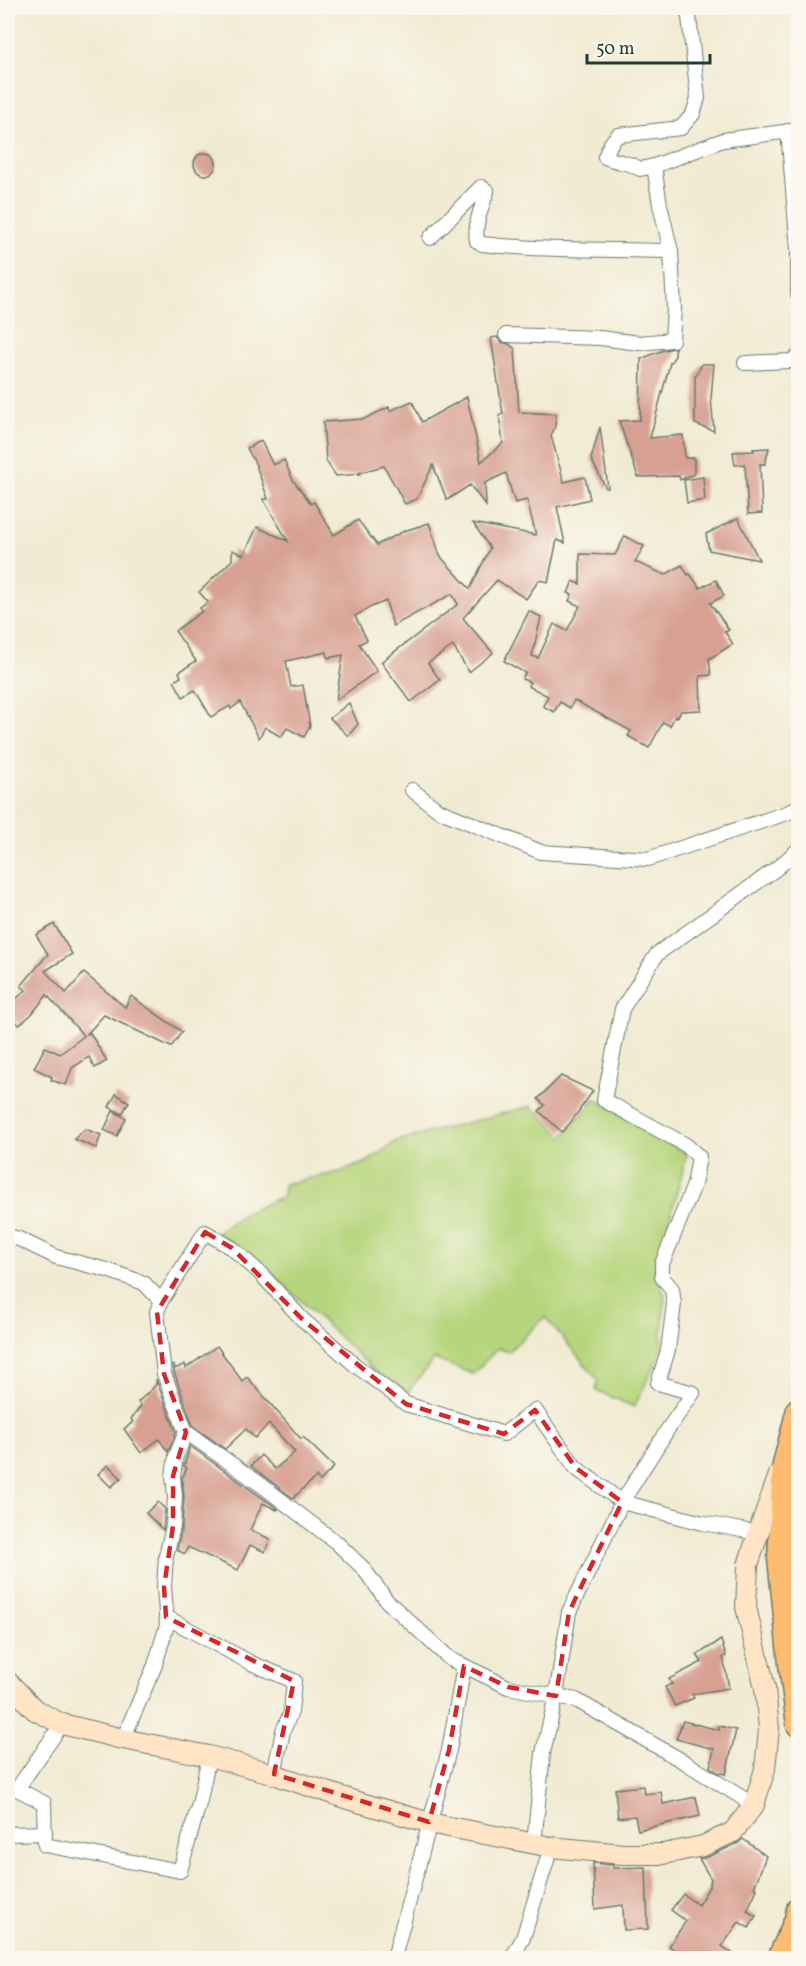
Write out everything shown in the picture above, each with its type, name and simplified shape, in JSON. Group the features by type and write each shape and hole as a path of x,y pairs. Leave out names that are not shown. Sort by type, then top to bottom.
{"main road":[{"path":"798,1409 784,1464 779,1535 779,1557 798,1725"},
{"path":"8,1682 35,1710 62,1724 210,1756 429,1822 542,1846 623,1854 663,1854 703,1846 733,1832 754,1805 765,1769 769,1729 765,1688 747,1607 748,1565 779,1535"},
{"path":"779,1959 798,1909"}],"street":[{"path":"688,8 698,98 693,114 681,128 618,135 611,143 605,157 614,161 628,162 640,169 723,140 793,130 798,294"},
{"path":"506,335 600,338 639,343 672,340 675,308 671,252 654,166"},
{"path":"430,238 481,187 487,191 476,234 477,241 482,244 531,249 671,252"},
{"path":"745,363 791,361 798,357"},
{"path":"412,790 438,810 541,852 648,858 787,813 798,807"},
{"path":"512,1959 523,1938 542,1846 543,1753 556,1696 569,1612 622,1502 693,1393 658,1383 668,1350 674,1304 672,1289 662,1277 662,1264 694,1185 699,1156 687,1145 604,1100 622,1009 657,954 777,868 798,850"},
{"path":"754,1805 576,1700 508,1687 450,1659 387,1601 363,1568 337,1543 260,1484 186,1432 164,1374 157,1312 161,1301 205,1232 232,1248 260,1273 302,1319 354,1364 406,1404 504,1434 535,1410 576,1468 622,1502 703,1523 779,1535"},
{"path":"8,1236 56,1257 107,1270 144,1283 161,1301"},
{"path":"123,1739 155,1665 167,1625 164,1587 166,1556 173,1526 175,1497 173,1476 176,1456 186,1432"},
{"path":"166,1617 251,1663 294,1681 291,1712 283,1731 274,1774"},
{"path":"394,1959 449,1750 464,1666"},
{"path":"62,1724 17,1789 44,1803 45,1845 180,1871 210,1756"},
{"path":"8,1834 45,1833"}],"highlighted area":[{"path":"205,1232 232,1248 302,1319 406,1404 504,1434 535,1410 576,1468 622,1502 569,1612 556,1696 508,1687 464,1666 449,1750 429,1822 274,1774 294,1681 166,1617 164,1587 173,1526 173,1476 186,1432 164,1374 157,1312"}],"green space":[{"path":"595,1099 687,1154 655,1274 665,1295 661,1352 634,1407 596,1390 598,1380 545,1317 508,1352 498,1348 473,1374 434,1359 408,1392 377,1373 275,1276 217,1232 242,1215 283,1196 284,1184 340,1172 367,1162 397,1141 531,1106 563,1137"}],"building":[{"path":"205,153 213,156 216,164 213,172 205,175 197,172 194,164 197,156"},
{"path":"497,337 501,342 515,349 519,412 556,414 555,427 551,436 564,482 585,477 590,499 557,507 565,543 557,540 548,582 539,580 526,599 497,580 463,618 493,653 469,672 453,646 428,663 440,680 411,702 381,662 458,604 452,594 393,626 386,601 355,616 367,640 359,644 377,671 336,700 343,655 328,658 327,652 286,661 291,687 303,685 310,726 304,737 287,728 281,737 265,727 259,738 240,702 231,709 230,706 211,717 195,690 183,697 174,681 181,677 179,672 196,661 175,631 202,611 200,608 208,602 199,592 232,560 232,550 244,555 257,527 288,541 263,499 268,499 256,465 247,448 261,441 273,465 284,460 293,480 311,504 314,502 334,535 358,520 377,545 404,531 429,523 440,556 470,589 490,548 473,523 536,535 527,500 515,503 506,473 485,483 486,506 470,485 447,500 433,465 417,499 405,504 384,466 360,474 336,476 326,461 323,422 364,419 389,407 390,411 412,401 422,422 467,397 481,462 503,443 499,415 503,414 491,338"},
{"path":"675,348 675,356 670,363 650,438 683,435 685,458 694,458 694,474 680,480 679,476 638,477 619,421 640,420 641,359"},
{"path":"702,364 714,364 711,398 714,431 695,424 695,377"},
{"path":"600,427 608,488 591,459"},
{"path":"769,448 765,464 760,464 762,513 748,514 745,464 735,465 733,452"},
{"path":"703,477 705,500 687,503 684,480"},
{"path":"738,518 759,560 709,550 706,534"},
{"path":"625,536 644,546 635,562 665,575 682,565 700,588 716,580 724,596 710,603 729,630 725,632 733,644 709,659 711,675 700,676 701,710 681,711 677,718 675,716 670,726 663,722 649,748 628,736 631,731 574,700 570,708 560,702 554,712 543,706 548,696 528,686 530,682 522,679 525,673 504,661 529,611 541,617 532,656 538,658 554,624 567,631 580,606 569,601 572,594 568,593 573,581 580,584 580,554 615,555"},
{"path":"349,703 358,724 348,736 330,718"},
{"path":"54,924 72,954 45,971 66,993 84,973 125,1007 131,996 182,1032 171,1047 104,1015 87,1034 90,1033 107,1061 95,1068 89,1057 72,1068 66,1085 51,1080 52,1077 34,1068 45,1047 60,1054 84,1036 47,995 31,1015 19,1025 8,1012 8,1006 26,990 21,986 48,954 36,935"},
{"path":"561,1076 593,1091 562,1132 539,1111 545,1105 538,1099"},
{"path":"116,1094 129,1102 122,1114 109,1107"},
{"path":"113,1111 126,1118 117,1136 104,1130"},
{"path":"85,1129 101,1135 96,1148 74,1139"},
{"path":"217,1346 242,1381 247,1377 301,1439 303,1437 334,1467 320,1481 316,1477 293,1498 251,1466 261,1455 275,1469 295,1452 269,1424 255,1438 246,1429 225,1449 193,1426 172,1366 174,1365 175,1369 185,1364 186,1368"},
{"path":"156,1379 176,1432 168,1452 159,1439 141,1453 124,1429 133,1422 131,1419 141,1406 138,1402 156,1385"},
{"path":"190,1446 278,1509 263,1503 250,1530 270,1539 265,1552 250,1545 238,1570 188,1547 185,1554 177,1550 182,1527 184,1497 182,1478 187,1468 184,1466"},
{"path":"108,1465 121,1478 111,1487 98,1474"},
{"path":"158,1502 165,1509 163,1530 146,1513"},
{"path":"721,1640 726,1656 723,1657 729,1688 692,1694 694,1698 675,1706 665,1687 672,1684 669,1679 702,1662 697,1655"},
{"path":"683,1721 719,1730 719,1726 736,1730 726,1774 719,1773 710,1767 714,1749 676,1739"},
{"path":"643,1786 644,1794 661,1792 663,1804 696,1797 700,1816 638,1830 635,1816 618,1818 615,1789"},
{"path":"743,1839 766,1856 754,1888 757,1889 747,1911 756,1916 749,1928 739,1922 722,1946 740,1959 688,1959 669,1946 686,1921 671,1910 683,1894 698,1905 709,1887 711,1879 699,1859 708,1857"},
{"path":"593,1863 613,1865 613,1868 646,1867 648,1929 624,1930 623,1905 595,1909"}]}
